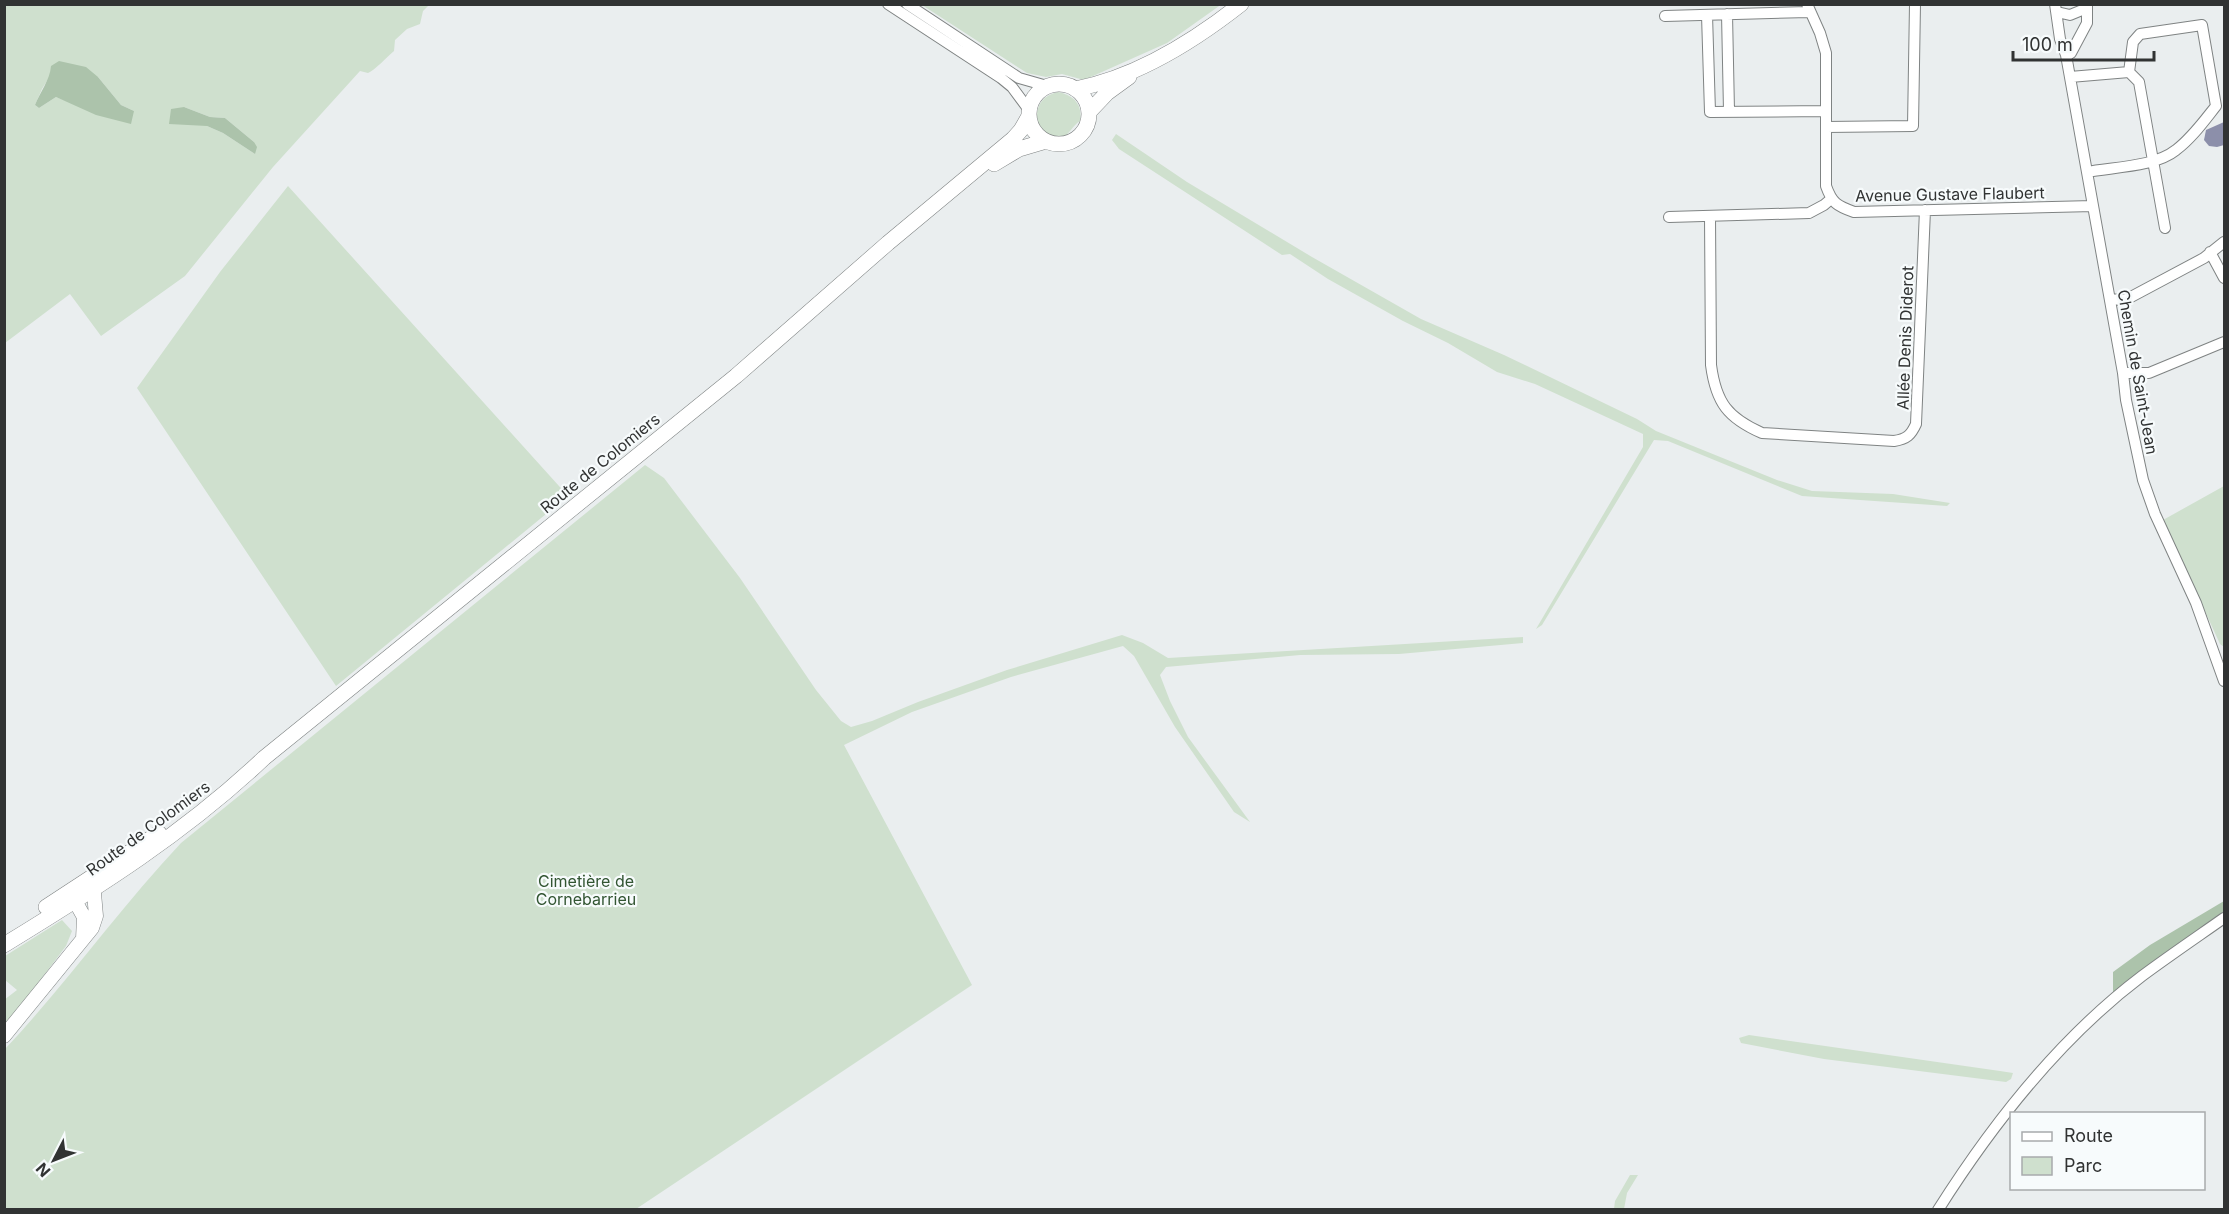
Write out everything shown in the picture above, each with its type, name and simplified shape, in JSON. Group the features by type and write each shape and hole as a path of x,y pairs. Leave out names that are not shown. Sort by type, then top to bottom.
{"main road":[{"path":"1089,112 1107,93 1150,62 1202,32 1240,4"},
{"path":"1075,89 1100,82 1150,62"},
{"path":"1066,85 1075,89 1084,99 1089,112 1088,122 1076,139 1056,144 1037,135 1032,126 1029,113 1033,98 1047,86 1066,85"},
{"name":"Route de Colomiers","path":"84,892 134,864 189,824 264,758 736,376 952,188 1012,139 1021,130 1029,113"},
{"name":"Route de Colomiers","path":"952,188 1019,149 1046,141"},
{"path":"4,934 84,892"},
{"path":"4,945 84,892"}],"street":[{"path":"888,4 1001,78 1012,87 1029,113"},
{"path":"907,4 1019,78 1047,86"},
{"path":"1826,127 1913,126 1915,4"},
{"name":"Chemin de Saint-Jean","path":"2056,8 2070,15 2087,6 2087,23 2071,53 2066,56"},
{"path":"1665,16 1808,8"},
{"name":"Avenue Gustave Flaubert","path":"1808,8 1820,33 1826,53 1826,186 1831,200 1840,207 1854,212 2093,206"},
{"name":"Chemin de Saint-Jean","path":"2056,8 2110,299 2132,433 2143,480 2155,514 2196,603 2224,681"},
{"path":"1727,14 1729,111"},
{"path":"1707,15 1710,112 1825,111"},
{"path":"2087,172 2153,161 2175,151 2220,107 2202,25 2140,34 2133,42 2129,72"},
{"path":"2070,77 2129,72 2139,82 2165,228"},
{"path":"1669,218 1809,213 1831,200"},
{"name":"Allée Denis Diderot","path":"1710,216 1711,365 1713,382 1719,399 1730,414 1744,425 1762,433 1894,441 1905,439 1912,433 1916,424 1925,210"},
{"path":"2110,299 2129,298 2204,258 2224,242"},
{"path":"2210,252 2224,278"},
{"path":"2123,373 2149,373 2224,342"},
{"path":"83,939 84,892"},
{"name":"Route de Colomiers","path":"4,1036 92,928 96,916 96,902 84,892"},
{"path":"1938,1209 1997,1123 2070,1041 2141,976 2224,918"}],"green space":[{"path":"1222,4 1167,43 1084,80 1062,74 1046,77 1027,73 922,5"},
{"path":"5,5 429,5 423,11 420,24 407,29 395,40 394,51 368,73 360,71 273,167 185,276 101,336 70,294 5,343","holes":["50,76 98,77 121,105 134,111 66,101 56,97 39,108 35,105","184,107 210,117 225,118 254,142 255,154 223,133 207,126"]},
{"path":"59,61 86,67 98,77 121,105 134,111 131,124 96,115 56,97 39,108 35,105 47,81 51,66"},
{"path":"1058,92 1073,98 1079,106 1081,115 1080,121 1067,134 1063,137 1053,137 1040,127 1037,111 1048,96"},
{"path":"184,107 210,117 225,118 254,142 257,147 255,154 223,133 207,126 169,124 171,109"},
{"path":"1116,134 1187,182 1421,319 1504,355 1637,419 1656,431 1777,480 1812,491 1893,494 1950,503 1947,506 1802,496 1668,441 1654,440 1542,625 1536,629 1643,447 1643,434 1535,384 1497,372 1328,279 1290,254 1282,255 1119,149 1112,140"},
{"path":"288,186 568,496 336,686 137,388 220,272"},
{"name":"Cimetière de Cornebarrieu","path":"645,465 664,478 740,578 816,690 841,721 851,727 1007,670 1122,635 1143,643 1168,658 1523,637 1523,643 1399,654 1300,655 1166,667 1160,675 1188,737 1250,822 1234,812 1175,727 1134,656 1123,646 1011,677 912,712 844,745 972,985 636,1209 5,1209 5,1049 136,894 181,843"},
{"path":"2224,486 2224,647 2220,644 2163,520"},
{"path":"2224,901 2224,913 2113,996 2113,972 2150,945"},
{"path":"62,920 72,931 66,946 5,1027 4,1000 17,990 5,980 5,956"},
{"path":"1749,1035 2013,1073 2011,1079 2006,1082 1824,1059 1741,1043 1739,1038"},
{"path":"1630,1175 1638,1175 1627,1193 1624,1209 1614,1209 1615,1201"}],"water":[{"path":"2224,122 2224,145 2209,146 2204,140 2206,130"}]}
